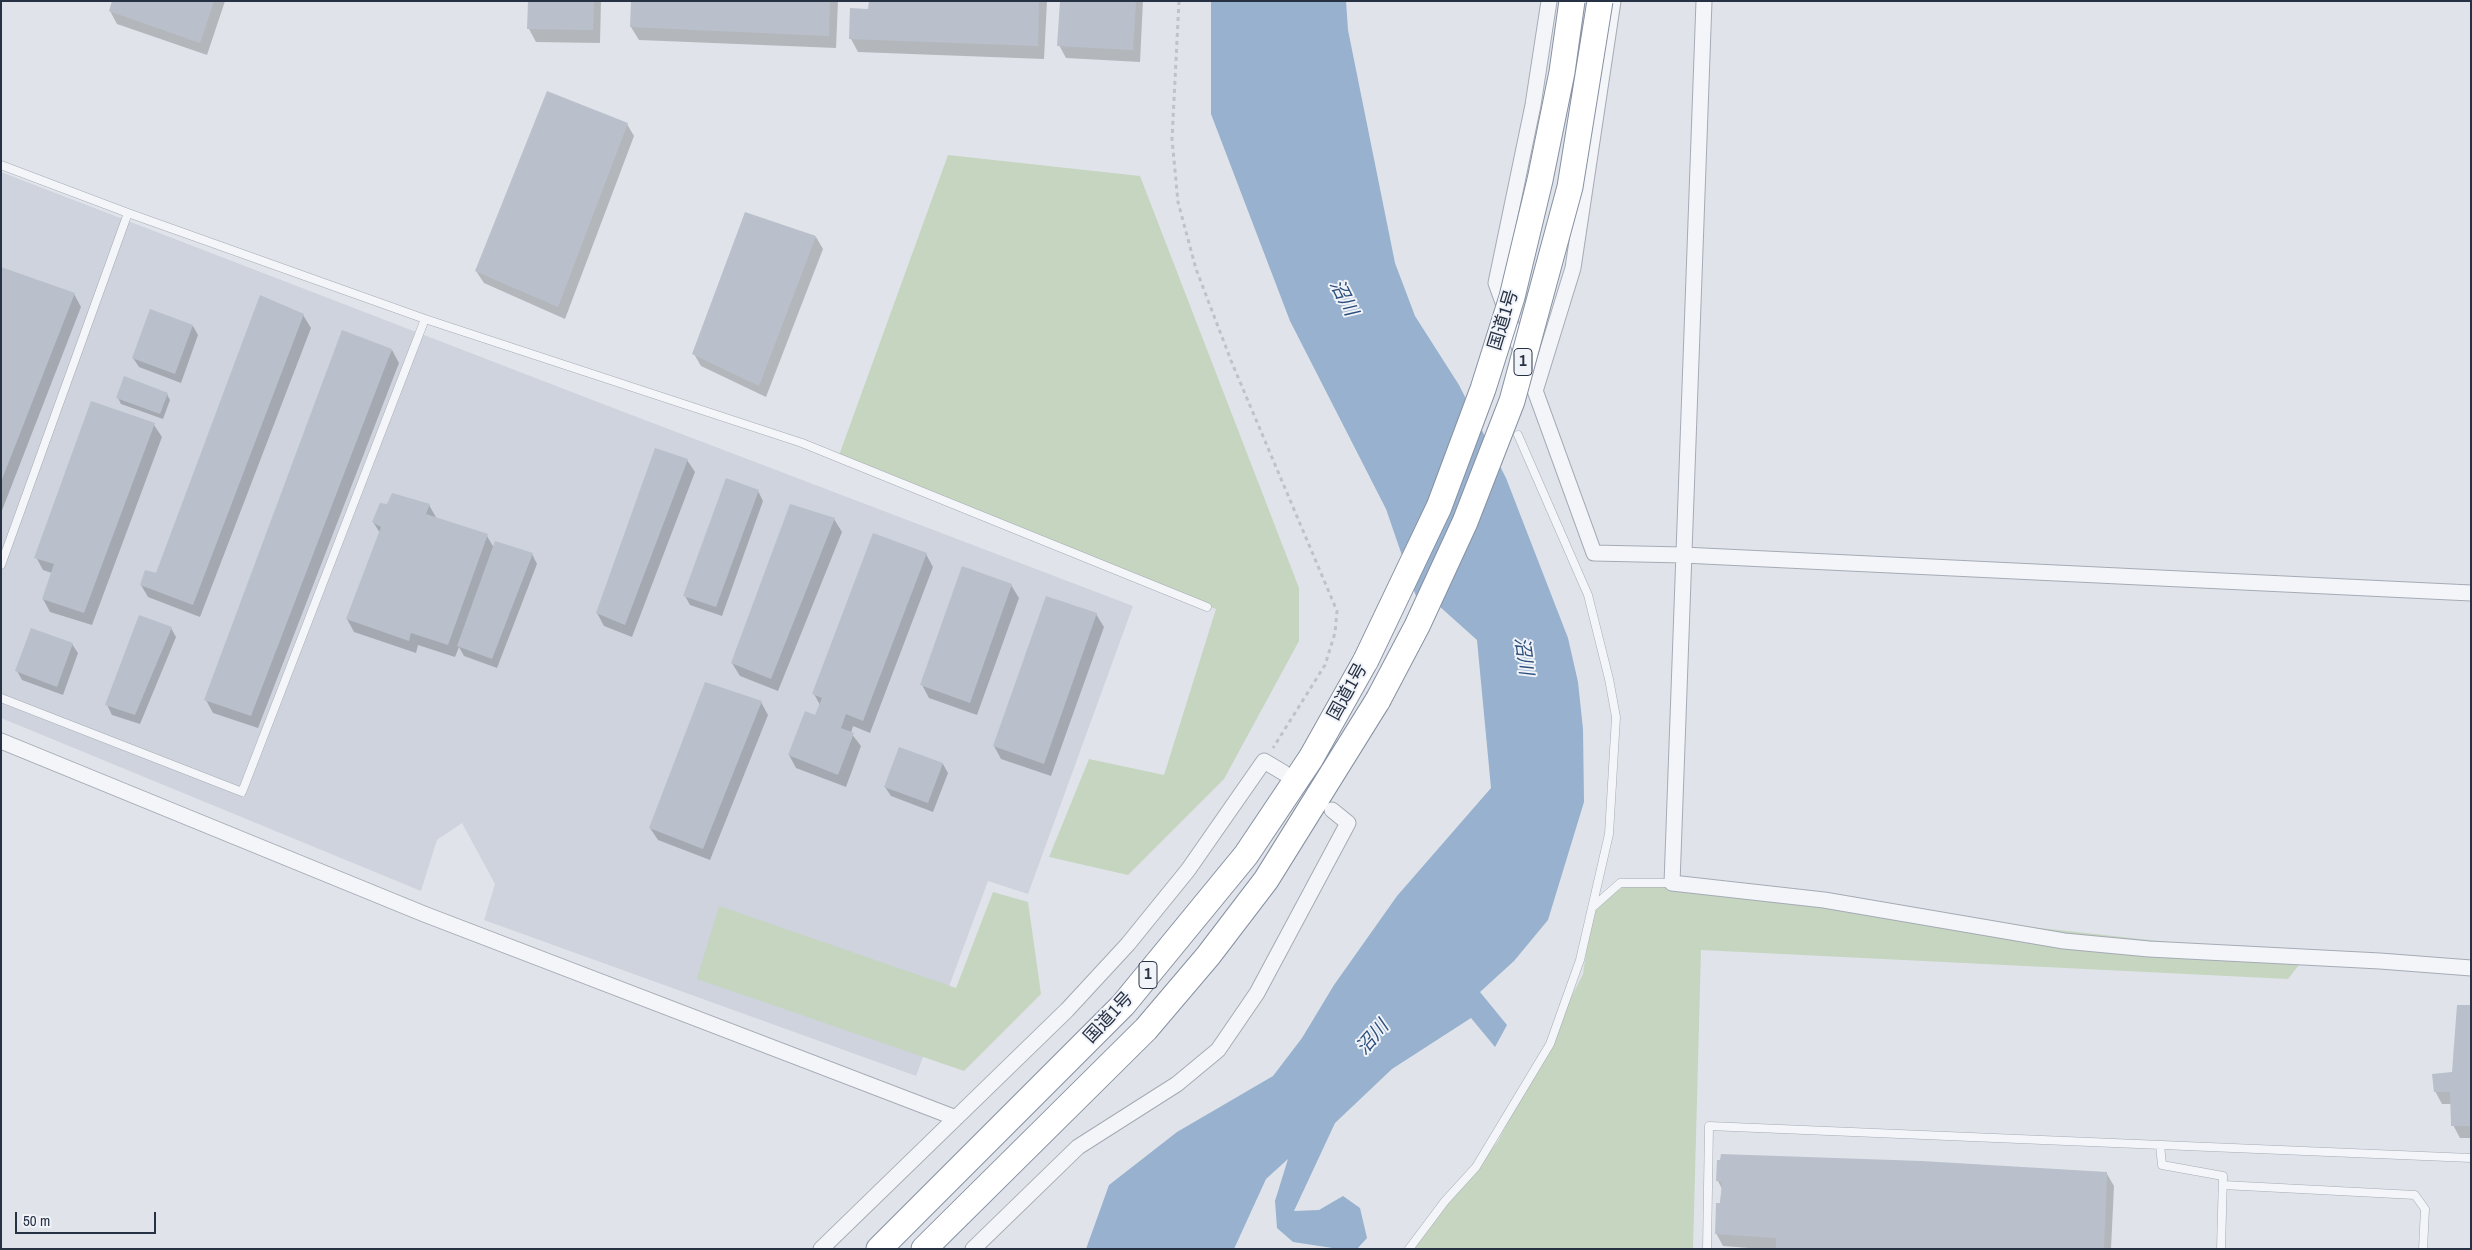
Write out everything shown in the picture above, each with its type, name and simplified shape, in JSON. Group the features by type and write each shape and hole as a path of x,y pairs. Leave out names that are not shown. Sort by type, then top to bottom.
{"highway":[{"name":"国道1号","path":"879,1249 1123,1005 1246,855 1312,758 1366,660 1439,507 1483,389 1510,306 1542,171 1562,72 1572,1"},
{"name":"国道1号","path":"924,1249 1146,1029 1208,956 1266,880 1378,700 1417,626 1465,522 1512,401 1570,187 1600,1"}],"street":[{"path":"1549,1 1533,105 1496,283 1536,388 1594,552 2471,593"},
{"path":"1536,388 1573,268 1613,1"},
{"path":"1704,1 1672,883 1824,900 2064,941 2149,949 2380,961 2471,968"},
{"path":"1,741 424,914 956,1118"},
{"path":"821,1249 1067,1010 1128,944 1188,870 1264,761 1284,773"},
{"path":"973,1249 1078,1147 1177,1084 1218,1050 1257,993 1348,823 1332,810"}],"lane":[{"path":"1,165 128,213 425,319 802,443 1207,607"},
{"path":"1,566 128,213"},
{"path":"1,698 242,792 425,319"},
{"path":"1409,1249 1445,1201 1476,1167 1550,1044 1580,960 1609,834 1616,717 1610,679 1588,595 1518,435"},
{"path":"1593,907 1620,883 1672,883"},
{"path":"1707,1249 1710,1126 2471,1158"},
{"path":"2160,1145 2162,1165 2223,1176 2221,1249"},
{"path":"2223,1185 2415,1195 2425,1209 2423,1249"}],"path":[{"path":"1178,1 1172,139 1178,202 1196,269 1232,363 1337,611 1336,633 1325,665 1264,761"}],"shaded area":[{"path":"1,172 1133,606 1028,894 988,881 916,1076 484,920 495,884 462,823 437,840 421,891 1,718"}],"green space":[{"path":"948,155 1140,176 1299,588 1299,641 1224,779 1128,875 1049,857 1089,759 1164,775 1216,609 838,458"},
{"path":"1629,883 2305,957 2288,979 1701,950 1693,1249 1412,1249 1498,1141 1583,974 1593,907"},
{"path":"993,892 1028,902 1041,994 964,1071 697,979 719,906 956,988"}],"water":[{"name":"沼川","path":"1211,1 1346,1 1348,30 1395,263 1415,316 1459,385 1506,478 1568,638 1578,682 1583,729 1584,802 1548,920 1514,961 1480,992 1507,1025 1495,1047 1471,1018 1392,1069 1335,1123 1294,1211 1319,1210 1343,1196 1360,1208 1367,1238 1357,1249 1339,1249 1293,1242 1277,1228 1275,1201 1288,1159 1266,1179 1234,1249 1086,1249 1109,1185 1177,1132 1273,1076 1302,1038 1334,985 1397,896 1491,788 1477,640 1429,597 1417,599 1386,509 1290,321 1211,114"}],"building":[{"path":"112,1 214,1 200,43 109,11"},
{"path":"528,1 594,1 593,30 527,29"},
{"path":"631,1 830,1 829,36 630,27"},
{"path":"869,1 1039,1 1038,46 849,39 850,8 868,9"},
{"path":"1060,1 1136,1 1133,50 1057,46"},
{"path":"547,91 628,123 558,307 475,271"},
{"path":"745,212 816,236 759,386 692,354"},
{"path":"1,267 75,293 1,482"},
{"path":"260,295 304,314 193,605 140,585 145,570 156,573"},
{"path":"150,309 193,325 175,374 132,358"},
{"path":"342,330 392,349 251,716 204,700"},
{"path":"124,376 168,393 160,414 116,398"},
{"path":"91,401 155,423 84,613 42,599 54,564 34,558"},
{"path":"655,448 688,459 625,625 596,613"},
{"path":"726,478 759,490 716,607 683,596"},
{"path":"392,493 430,504 426,514 488,534 448,645 411,633 409,641 346,619 381,527 372,522 380,503 387,504"},
{"path":"790,504 835,518 771,679 731,663"},
{"path":"873,533 927,553 863,721 846,714 841,728 854,733 838,775 788,755 805,711 815,715 822,698 812,694"},
{"path":"495,541 533,553 492,659 457,646"},
{"path":"962,566 1012,584 970,703 920,685"},
{"path":"1046,596 1097,613 1044,764 993,746"},
{"path":"139,615 172,627 135,715 105,705"},
{"path":"31,628 73,643 57,687 15,671"},
{"path":"705,682 762,701 703,849 649,828"},
{"path":"899,747 943,763 928,803 884,787"},
{"path":"2457,1005 2471,1005 2471,1126 2451,1126 2450,1092 2434,1092 2432,1074 2452,1072"},
{"path":"1721,1154 1922,1161 2107,1172 2104,1249 1776,1249 1776,1238 1715,1234 1716,1203 1720,1203 1722,1182 1716,1181 1717,1160 1720,1160"}]}
